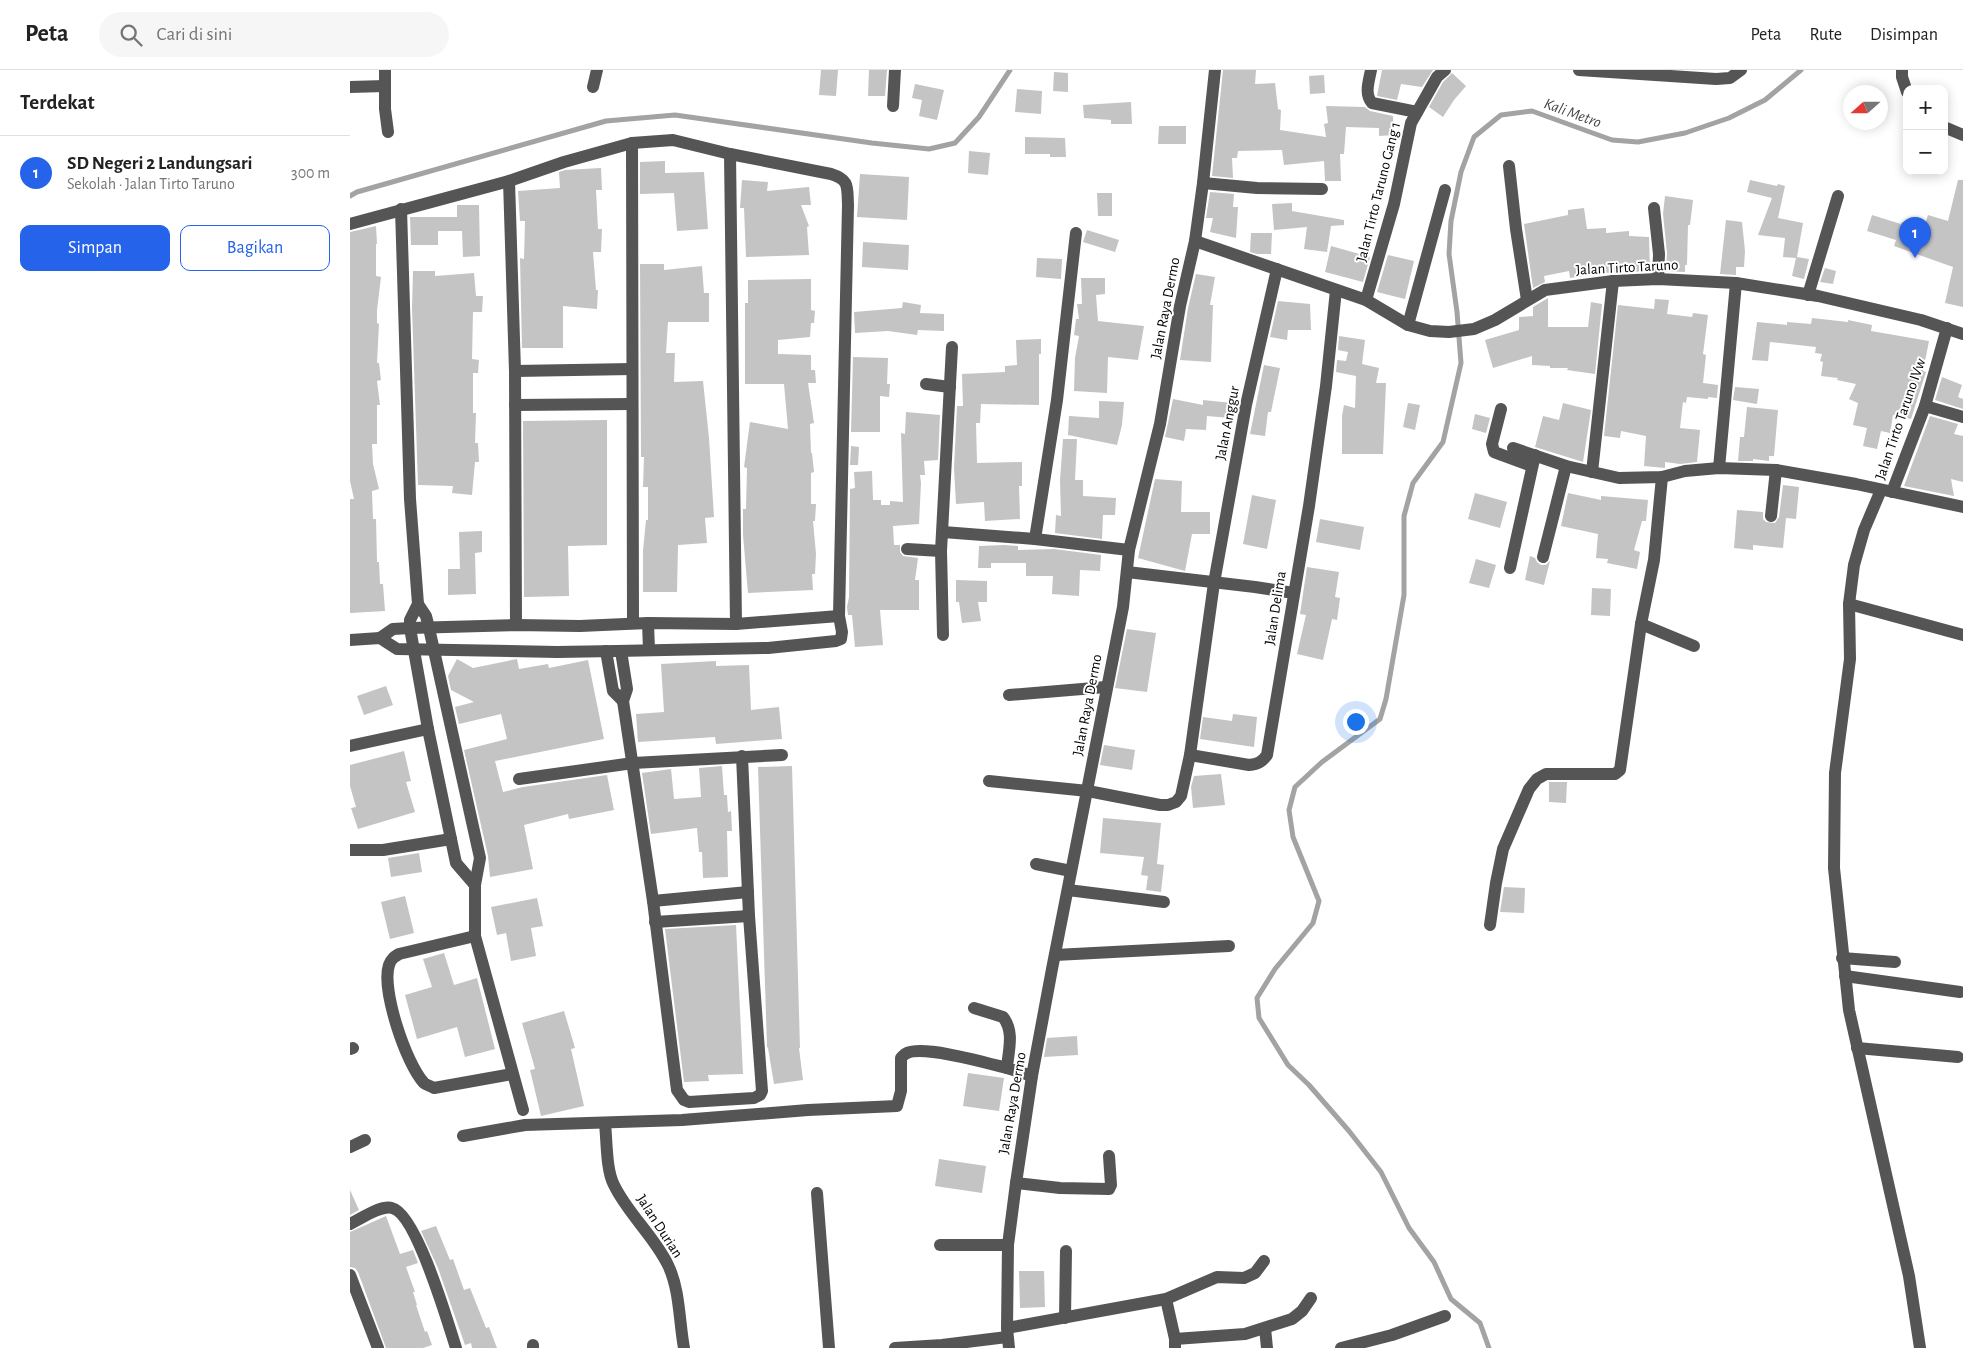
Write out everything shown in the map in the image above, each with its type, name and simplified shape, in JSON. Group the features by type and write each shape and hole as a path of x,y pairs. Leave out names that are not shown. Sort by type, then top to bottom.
{"street":[{"path":"385,70 385,109 388,132"},
{"path":"593,87 597,70"},
{"path":"893,106 895,70"},
{"name":"Jalan Raya Dermo","path":"1008,1338 1008,1245 1032,1076 1088,791 1106,687 1119,630 1129,550 1160,424 1180,306 1195,241 1215,70"},
{"path":"1371,70 1367,96 1372,103 1417,112"},
{"name":"Jalan Tirto Taruno Gang 1","path":"1366,300 1394,204 1411,123 1437,77 1445,70"},
{"path":"1579,70 1716,79 1730,78 1741,70"},
{"path":"1902,70 1905,85"},
{"path":"350,87 385,86"},
{"path":"1948,129 1963,135"},
{"path":"350,224 509,181 564,162 632,143 673,140 730,154 831,174 842,178 847,184 848,214 839,616 842,637 836,641 768,648 621,651 397,649 380,638"},
{"path":"632,143 633,623"},
{"path":"730,154 736,624"},
{"path":"1509,166 1527,300"},
{"path":"509,181 516,371 516,626"},
{"path":"1203,183 1256,188 1322,189"},
{"path":"1408,325 1445,190"},
{"path":"1808,295 1838,196"},
{"path":"1654,208 1659,254 1658,279"},
{"path":"401,209 410,499 418,604 426,616 429,628 480,858 475,885 475,936 512,1074 524,1110"},
{"path":"1035,539 1057,400 1076,233"},
{"name":"Jalan Tirto Taruno","path":"1195,241 1366,300 1408,325 1430,331 1449,332 1474,329 1495,320 1545,290 1613,281 1658,279 1736,283 1808,295 1921,320 1963,334"},
{"name":"Jalan Anggur","path":"989,781 1088,791 1160,805 1176,802 1181,796 1190,755 1211,616 1214,583 1246,405 1277,269"},
{"path":"1592,472 1613,281"},
{"path":"1719,468 1736,283"},
{"name":"Jalan Delima","path":"1190,755 1249,765 1257,764 1267,755 1326,386 1336,290"},
{"name":"Jalan Tirto Taruno IVw","path":"1920,1348 1909,1276 1849,1010 1834,868 1835,773 1850,659 1849,604 1854,565 1864,530 1886,491 1925,406 1947,328"},
{"path":"943,635 941,551 952,347"},
{"path":"516,371 632,369"},
{"path":"926,384 950,387"},
{"path":"515,404 632,404"},
{"path":"1925,406 1963,417"},
{"path":"1501,409 1492,444 1492,449 1498,455 1566,466 1619,478 1662,477 1685,470 1719,468 1776,470 1815,476 1963,507"},
{"path":"1513,448 1534,460"},
{"path":"1510,568 1534,460"},
{"path":"1543,557 1566,466"},
{"path":"1772,516 1776,470"},
{"path":"1490,925 1503,849 1529,789 1546,774 1615,774 1620,770 1641,624 1654,560 1662,477"},
{"path":"943,532 1035,539 1129,550"},
{"path":"907,549 941,551"},
{"path":"1127,572 1294,593"},
{"path":"418,604 410,620 410,628 428,729 456,863 475,885"},
{"path":"1849,604 1963,634"},
{"path":"350,640 380,638 393,630 410,628 580,626 633,623 736,624 839,616"},
{"path":"648,623 649,650"},
{"path":"1641,624 1694,646"},
{"path":"606,651 613,691 623,701"},
{"path":"621,651 626,689 623,701 634,763 677,1090 684,1100 689,1102 754,1098 760,1095 762,1091 749,916 742,756"},
{"path":"1008,695 1106,687"},
{"path":"350,746 428,729"},
{"path":"520,779 634,763 782,755"},
{"path":"440,780 462,775"},
{"path":"350,850 383,850 451,839"},
{"path":"1036,864 1071,871"},
{"path":"1068,890 1164,902"},
{"path":"653,901 748,892"},
{"path":"655,922 749,916"},
{"path":"475,936 399,954 392,959 388,967 389,996 404,1050 424,1084 434,1088 512,1074"},
{"path":"1055,955 1229,946"},
{"path":"1842,958 1895,962"},
{"path":"1845,976 1960,992"},
{"path":"974,1008 1000,1016 1005,1020 1010,1041 1007,1068"},
{"path":"1857,1048 1958,1058"},
{"path":"463,1136 525,1125 606,1124 897,1106 900,1091 901,1058 907,1052 930,1051 1007,1068 1032,1076"},
{"name":"Jalan Durian","path":"606,1124 610,1172 614,1185 657,1246 674,1279 684,1348"},
{"path":"350,1147 365,1140"},
{"path":"1016,1183 1060,1188 1109,1189 1111,1188 1109,1156"},
{"path":"816,1193 829,1348"},
{"path":"350,1224 384,1209 392,1208 401,1212 413,1230 439,1296 456,1348"},
{"path":"940,1245 1008,1245"},
{"path":"1065,1318 1066,1251"},
{"path":"895,1348 1008,1338 1065,1318 1166,1298 1217,1276 1244,1278 1255,1273 1264,1261"},
{"path":"350,1275 378,1348"},
{"path":"1166,1298 1175,1344 1234,1337 1265,1328 1292,1318 1302,1311 1311,1298"},
{"path":"1340,1348 1392,1335 1445,1316"},
{"path":"1265,1328 1267,1348"}],"building":[{"path":"821,70 838,70 836,96 819,95"},
{"path":"869,70 887,70 885,96 868,96"},
{"path":"1223,70 1256,70 1255,84 1275,83 1278,109 1281,110 1280,130 1326,137 1324,124 1328,123 1326,106 1365,107 1370,111 1393,116 1394,135 1379,136 1379,128 1346,127 1344,154 1340,154 1341,181 1325,181 1324,161 1284,165 1282,150 1238,151 1237,158 1232,158 1233,178 1212,176"},
{"path":"1382,70 1433,70 1422,87 1401,84 1397,100 1377,96"},
{"path":"1054,72 1068,73 1068,92 1053,91"},
{"path":"1452,73 1466,86 1443,117 1429,107 1443,82"},
{"path":"1324,75 1325,93 1310,94 1309,76"},
{"path":"915,84 944,90 937,120 919,116 922,100 912,98"},
{"path":"1017,89 1042,91 1041,114 1015,112"},
{"path":"1131,102 1132,124 1111,124 1111,120 1084,118 1083,105"},
{"path":"1159,126 1186,126 1186,144 1158,144"},
{"path":"1025,137 1065,138 1066,157 1050,157 1050,154 1025,154"},
{"path":"969,151 990,153 988,175 968,173"},
{"path":"665,161 665,173 704,172 708,229 677,231 674,193 640,194 640,162"},
{"path":"601,168 602,190 596,190 598,229 602,229 601,252 593,252 596,290 598,290 597,309 563,306 563,348 522,348 520,258 524,259 525,221 520,221 518,191 560,188 559,172"},
{"path":"860,174 909,177 907,220 857,217"},
{"path":"742,180 768,182 767,191 809,187 811,205 801,205 809,226 807,227 809,255 746,257 744,208 740,208"},
{"path":"1750,180 1785,186 1778,218 1803,223 1797,257 1809,259 1804,279 1792,276 1796,258 1783,257 1785,238 1758,235 1772,198 1747,192"},
{"path":"1958,180 1963,180 1963,307 1945,303 1953,267 1894,246 1896,240 1867,231 1872,215 1901,224 1902,222 1923,230 1928,215 1948,221"},
{"path":"1210,192 1234,194 1233,207 1238,207 1236,238 1210,232 1213,218 1206,218"},
{"path":"1097,193 1112,193 1112,216 1098,216"},
{"path":"1665,196 1693,200 1690,225 1688,225 1687,265 1685,265 1685,272 1666,271 1667,253 1663,214"},
{"path":"1292,203 1292,211 1344,220 1344,225 1331,226 1327,252 1304,249 1307,227 1274,230 1272,204"},
{"path":"457,205 479,205 480,256 463,257 462,231 438,231 438,245 411,245 410,217 457,217"},
{"path":"1584,208 1587,229 1606,228 1606,233 1629,231 1629,236 1649,237 1650,271 1602,273 1570,278 1569,271 1544,276 1545,282 1533,288 1524,224 1568,215 1568,210"},
{"path":"1726,220 1742,222 1745,251 1744,267 1736,267 1736,275 1720,274"},
{"path":"376,226 376,276 381,277 377,310 377,323 379,324 377,363 379,363 381,380 377,381 380,405 377,405 377,444 372,444 373,464 379,489 372,491 373,519 376,519 377,562 379,562 380,584 383,584 385,611 350,613 350,499 354,499 350,481 350,232"},
{"path":"1087,230 1119,240 1115,252 1083,242"},
{"path":"1251,233 1272,233 1271,254 1250,252"},
{"path":"863,242 909,245 908,270 862,267"},
{"path":"1331,246 1370,257 1363,282 1325,272"},
{"path":"1388,255 1414,261 1405,299 1377,292"},
{"path":"1037,258 1062,259 1061,279 1036,277"},
{"path":"640,264 664,264 664,270 702,266 704,293 709,293 709,322 668,322 666,353 675,353 674,382 703,381 714,517 705,518 707,543 678,545 677,592 643,592 643,551 646,520 648,520 648,487 643,487 644,457 641,457"},
{"path":"1825,268 1836,271 1833,284 1820,282"},
{"path":"413,271 435,271 435,276 474,273 476,296 483,296 482,312 473,312 472,359 479,360 478,373 473,373 473,413 476,413 475,443 478,443 479,462 475,462 472,495 452,493 453,486 418,485 412,308"},
{"path":"1196,274 1215,277 1210,305 1213,305 1211,362 1180,360 1188,308"},
{"path":"1081,278 1105,278 1105,294 1096,295 1098,321 1144,326 1138,360 1108,357 1107,393 1074,391 1075,358 1079,336 1074,335 1076,319 1079,319 1077,304 1082,304"},
{"path":"811,279 811,310 815,311 814,323 811,323 810,337 778,340 778,354 811,355 811,370 815,370 816,383 808,383 814,423 810,424 814,472 811,473 811,504 816,504 815,521 813,521 816,554 815,574 812,574 813,590 748,593 743,535 743,509 746,509 747,468 744,467 750,422 788,429 784,384 745,384 745,303 748,303 748,280"},
{"path":"1548,298 1548,327 1588,327 1591,302 1602,304 1595,374 1567,370 1568,368 1532,365 1532,356 1493,368 1485,340 1519,330 1519,317 1533,316 1533,307"},
{"path":"1655,299 1669,300 1667,314 1692,317 1693,313 1708,315 1703,354 1706,355 1703,383 1718,385 1717,398 1687,397 1686,403 1683,402 1680,428 1700,430 1697,462 1680,464 1665,462 1665,468 1644,466 1646,436 1621,431 1620,438 1604,436 1618,305 1654,309"},
{"path":"1278,301 1310,304 1311,330 1288,330 1287,340 1270,337"},
{"path":"903,302 921,305 920,313 944,314 944,331 918,330 917,335 888,331 855,333 854,312 902,308"},
{"path":"1812,318 1848,322 1848,320 1872,325 1871,331 1929,341 1923,371 1926,372 1911,419 1893,415 1890,433 1881,431 1877,449 1863,446 1867,428 1853,425 1858,403 1849,399 1856,384 1837,380 1838,378 1821,376 1823,362 1820,361 1822,354 1815,353 1816,347 1770,342 1768,361 1752,360 1757,322 1787,325 1787,322 1811,324"},
{"path":"1339,336 1365,340 1362,364 1379,368 1376,383 1386,383 1383,454 1342,454 1342,416 1344,405 1355,408 1356,376 1336,372 1337,360 1346,361 1348,352 1338,350"},
{"path":"1041,339 1041,354 1039,354 1039,405 981,404 980,423 976,423 977,463 1022,462 1022,486 1019,486 1020,519 985,521 984,502 956,504 954,468 957,406 963,406 962,374 1005,372 1005,366 1017,365 1016,340"},
{"path":"853,357 888,358 887,384 890,384 889,397 880,396 880,432 851,432"},
{"path":"1264,365 1280,368 1271,412 1268,412 1265,436 1250,434"},
{"path":"1942,377 1962,385 1958,397 1963,399 1963,409 1935,400"},
{"path":"1735,387 1759,389 1757,404 1733,400"},
{"path":"1173,399 1203,405 1203,400 1232,403 1230,418 1207,416 1206,430 1186,429 1184,441 1165,437"},
{"path":"1099,401 1124,402 1122,425 1117,445 1068,435 1069,416 1099,418"},
{"path":"1408,403 1420,405 1415,430 1403,427"},
{"path":"1563,403 1591,410 1583,462 1535,447 1543,416 1559,420"},
{"path":"1747,407 1778,410 1774,456 1769,456 1769,461 1753,459 1753,461 1738,461 1740,437 1744,437"},
{"path":"906,412 940,415 938,460 924,461 925,475 920,475 919,524 893,526 894,545 900,545 900,552 903,556 918,558 915,580 919,580 919,610 880,610 883,645 855,647 852,615 848,615 847,607 849,597 850,489 855,488 854,472 872,471 873,500 881,500 881,505 890,505 890,501 903,502 901,433 905,434"},
{"path":"1475,414 1490,418 1486,433 1472,429"},
{"path":"1930,416 1958,424 1954,434 1963,436 1963,482 1951,479 1954,496 1904,486"},
{"path":"607,420 607,545 568,546 569,596 524,597 523,421"},
{"path":"1063,439 1077,439 1075,480 1083,480 1083,496 1116,498 1115,515 1103,515 1102,539 1055,533 1056,515 1061,516 1060,480"},
{"path":"851,446 859,447 858,465 850,465"},
{"path":"1155,479 1182,481 1181,512 1210,512 1210,534 1192,534 1185,571 1138,558"},
{"path":"1783,485 1799,487 1796,519 1786,518 1783,548 1753,545 1753,550 1734,548 1737,510 1763,512 1763,519 1766,522 1775,523 1779,517"},
{"path":"1475,493 1507,502 1500,528 1468,519"},
{"path":"1568,493 1601,500 1601,496 1648,500 1646,521 1642,521 1634,550 1640,552 1637,569 1607,563 1608,559 1596,558 1598,534 1561,526"},
{"path":"1252,495 1276,500 1267,549 1243,544"},
{"path":"1320,519 1364,527 1360,550 1316,542"},
{"path":"482,531 482,552 475,553 476,594 448,595 448,569 460,569 459,532"},
{"path":"979,546 1018,546 1018,550 1054,549 1101,555 1100,571 1080,570 1079,596 1052,594 1053,576 1026,576 1026,563 991,563 991,568 978,568"},
{"path":"1530,556 1535,558 1541,565 1546,565 1550,561 1544,585 1525,580"},
{"path":"1476,559 1496,565 1489,588 1469,583"},
{"path":"1307,567 1339,572 1335,597 1340,598 1337,620 1332,619 1323,660 1297,654 1306,615 1300,614"},
{"path":"956,580 987,581 987,602 978,602 981,621 962,623 959,602 956,602"},
{"path":"1592,588 1611,589 1610,616 1591,615"},
{"path":"1127,629 1156,633 1147,692 1115,688"},
{"path":"457,659 473,668 517,659 519,669 548,664 549,668 588,660 604,739 495,761 503,792 523,787 607,775 614,810 569,819 568,814 524,825 533,869 490,877 488,856 464,750 507,739 501,714 459,724 455,707 474,702 451,690 448,676"},
{"path":"716,661 716,666 749,665 751,710 779,707 782,739 716,744 715,737 638,742 636,714 664,712 661,664"},
{"path":"386,686 393,705 364,715 357,696"},
{"path":"1233,714 1257,717 1254,747 1200,739 1203,717 1232,721"},
{"path":"1104,745 1135,750 1132,770 1100,765"},
{"path":"404,751 411,781 406,782 415,812 358,829 351,808 356,807 350,786 350,765"},
{"path":"722,766 724,795 727,795 728,812 731,811 732,831 727,831 728,877 703,878 702,852 699,852 697,828 651,834 642,773 671,769 674,799 701,797 699,768"},
{"path":"792,766 799,1048 803,1080 774,1084 767,1047 758,767"},
{"path":"1221,774 1225,805 1193,808 1191,787 1194,776"},
{"path":"1549,782 1567,782 1566,803 1549,802"},
{"path":"1103,818 1161,823 1157,864 1164,865 1161,892 1146,890 1148,876 1141,875 1144,857 1100,853"},
{"path":"419,853 422,872 391,877 388,858"},
{"path":"1504,887 1525,888 1524,913 1500,912"},
{"path":"405,896 414,933 390,939 381,902"},
{"path":"537,898 543,926 531,928 536,956 511,961 506,933 497,935 491,907"},
{"path":"736,925 743,1074 708,1075 709,1081 684,1082 665,929"},
{"path":"444,953 454,985 477,978 495,1049 465,1057 457,1027 417,1039 405,995 432,987 423,959"},
{"path":"564,1011 575,1048 571,1049 584,1106 541,1116 530,1070 535,1069 522,1023"},
{"path":"1077,1036 1078,1055 1044,1057 1047,1038"},
{"path":"968,1073 1004,1078 999,1111 963,1106"},
{"path":"939,1159 986,1166 982,1193 935,1186"},
{"path":"350,1190 359,1210 350,1215"},
{"path":"386,1216 400,1254 413,1250 418,1263 406,1267 415,1292 413,1292 416,1305 425,1332 427,1331 432,1345 423,1348 386,1348 358,1272 355,1268 350,1267 350,1232"},
{"path":"436,1226 450,1260 453,1259 464,1290 470,1288 486,1328 489,1327 497,1348 472,1348 471,1343 465,1345 438,1268 421,1231"},
{"path":"1019,1271 1044,1271 1045,1307 1020,1308"}],"waterway":[{"path":"350,196 357,192 606,121 675,115 872,143 929,149 955,143 979,117 1010,70"},
{"name":"Kali Metro","path":"1489,1348 1480,1323 1451,1299 1434,1262 1409,1228 1381,1172 1349,1131 1309,1085 1288,1065 1259,1018 1257,998 1275,969 1313,923 1319,901 1293,837 1289,810 1295,787 1322,762 1380,719 1386,699 1404,595 1404,516 1413,483 1443,442 1461,363 1457,312 1449,254 1451,221 1461,172 1474,137 1501,115 1532,111 1612,140 1638,142 1685,133 1729,118 1765,100 1801,70"}],"place":[{"name":"SD Negeri 2 Landungsari","path":"1915,258"}]}
